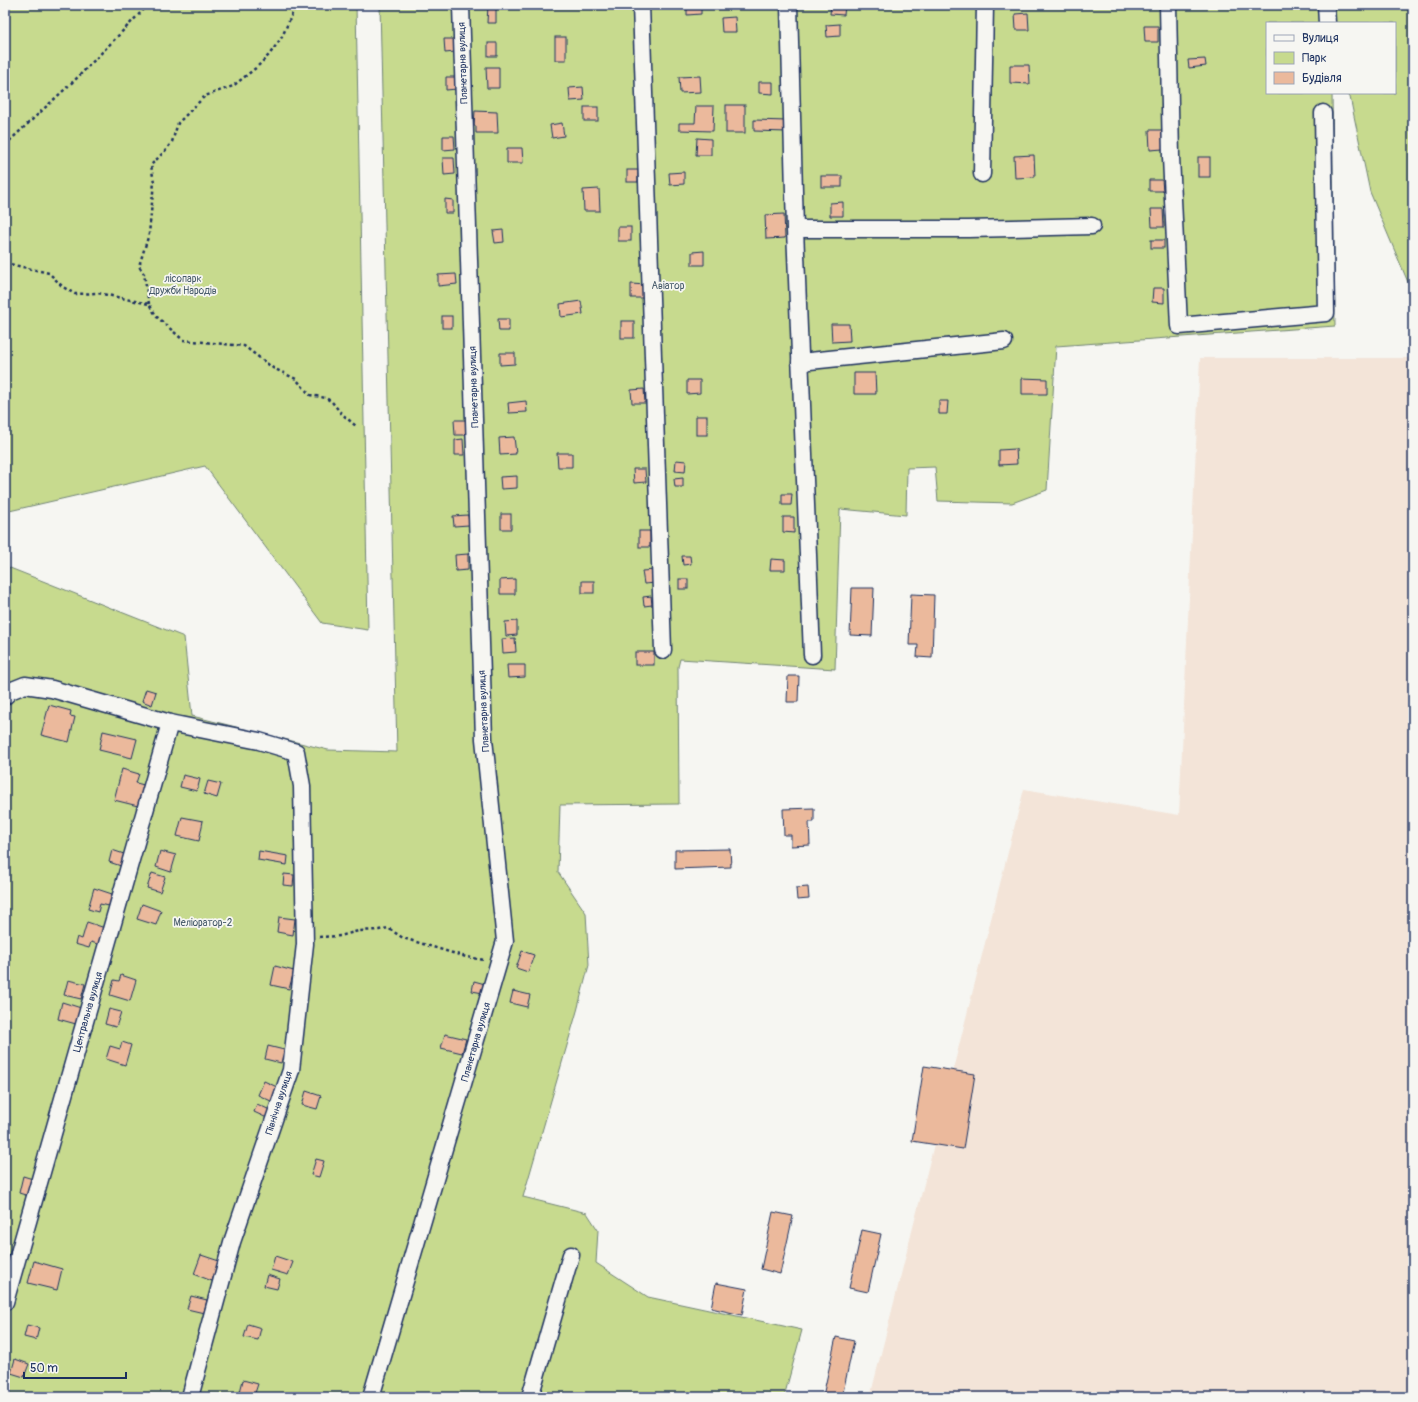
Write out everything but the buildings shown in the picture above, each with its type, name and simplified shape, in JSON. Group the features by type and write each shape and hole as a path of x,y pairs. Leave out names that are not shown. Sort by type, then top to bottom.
{"street":[{"name":"Планетарна вулиця","path":"371,1397 506,941 484,739 461,5"},
{"path":"641,5 663,650"},
{"path":"789,5 795,229 812,655"},
{"path":"982,174 985,5"},
{"path":"1168,5 1171,157 1179,326 1326,313 1323,113"},
{"path":"1326,5 1328,22"},
{"path":"795,229 968,229 1092,226"},
{"path":"800,362 1004,341"},
{"path":"5,696 10,691 25,685 52,689 170,723"},
{"name":"Північна вулиця","path":"170,723 259,741 296,752 302,786 305,938 291,1070 232,1242 190,1397"},
{"name":"Центральна вулиця","path":"5,1302 170,723"},
{"path":"530,1397 571,1255"}],"path":[{"path":"5,144 78,77 148,5"},
{"path":"296,5 282,37 269,55 257,68 233,86 205,96 178,123 172,142 151,165 154,182 149,234 139,266 144,274 148,304 157,317 183,340 244,346 273,368 296,380 310,395 326,398 332,402 341,413 357,427"},
{"path":"5,263 49,273 63,287 76,294 98,293 148,304"},
{"path":"305,938 340,936 358,931 388,928 403,938 466,957 493,961 498,966"}],"shaded area":[{"path":"1200,358 1413,358 1413,1397 870,1397 1024,789 1179,815"}],"green space":[{"name":"лісопарк Дружби Народів","path":"5,5 356,5 368,630 322,623 205,466 5,512"},
{"name":"Авіатор","path":"380,5 1328,5 1329,22 1266,22 1266,94 1332,94 1335,326 1056,346 1047,490 1012,503 938,501 935,467 907,468 906,515 840,509 835,669 680,659 678,667 679,804 560,805 558,872 586,913 589,965 523,1197 587,1213 598,1230 596,1263 648,1297 802,1330 784,1397 5,1397 5,566 184,637 192,716 328,750 397,752"},
{"path":"1334,5 1413,5 1413,294 1370,192 1350,97 1347,94 1396,94 1396,22 1335,22"}],"park label":[{"name":"Меліоратор-2","path":"203,923"}]}
